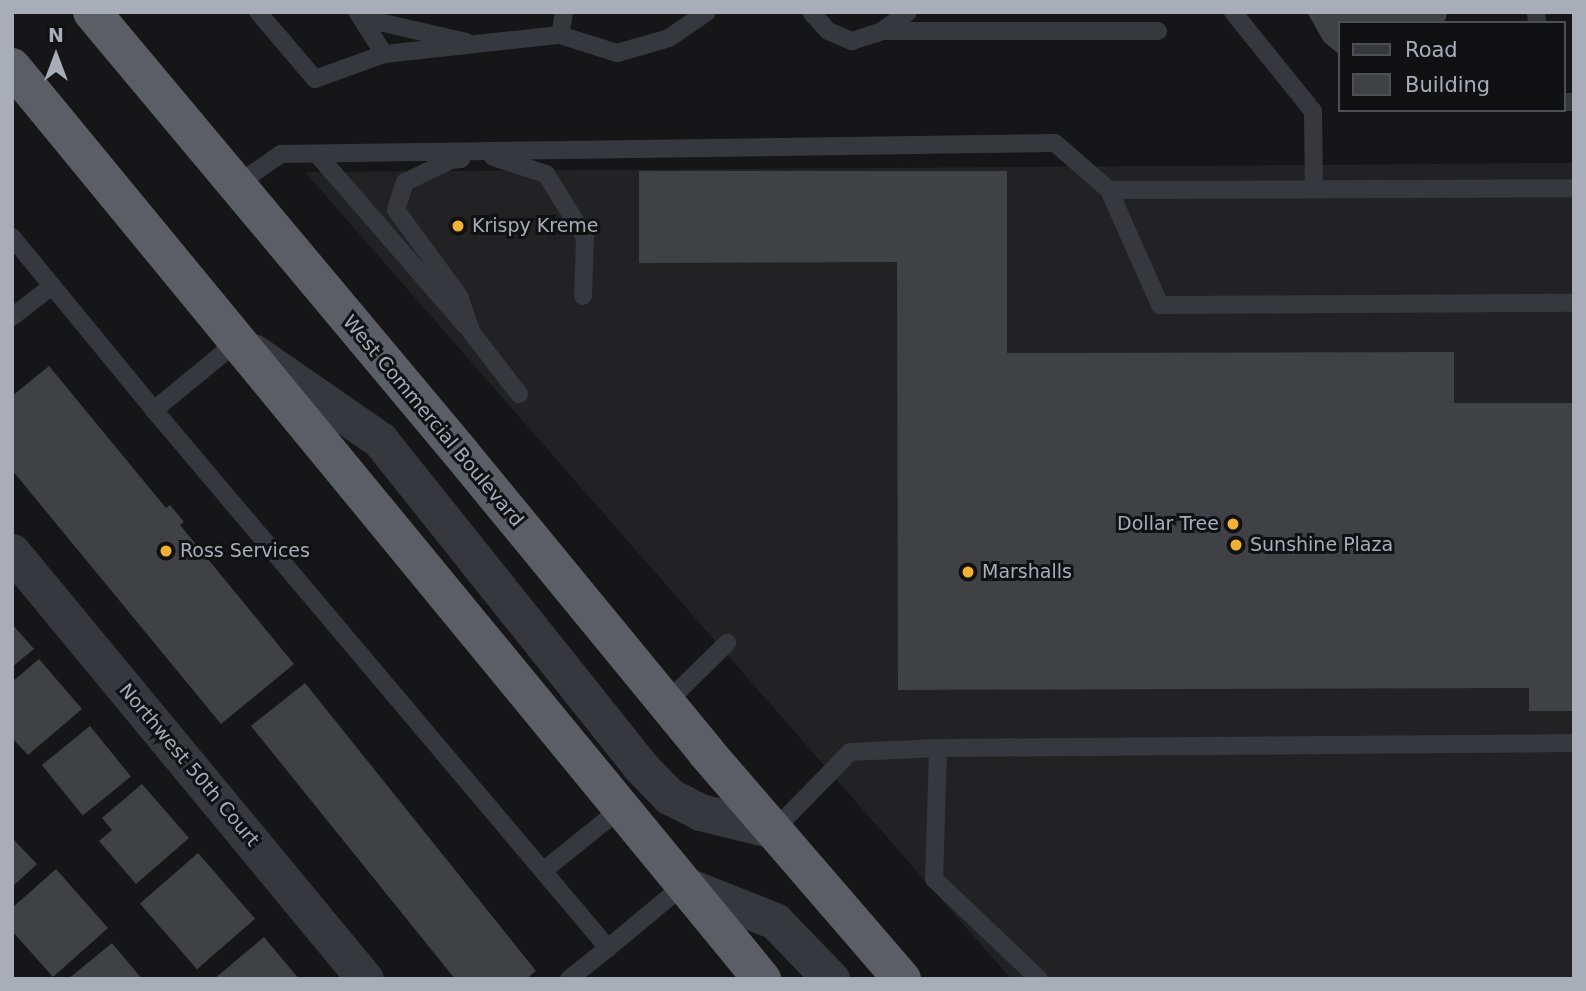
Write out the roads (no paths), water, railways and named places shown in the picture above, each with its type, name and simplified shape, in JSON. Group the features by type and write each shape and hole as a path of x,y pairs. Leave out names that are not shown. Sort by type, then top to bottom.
{"highway":[{"name":"West Commercial Boulevard","path":"92,12 666,704 902,979"},
{"path":"12,67 762,979"}],"street":[{"path":"238,341 380,440 640,766 669,796 700,812 774,830"},
{"name":"Northwest 50th Court","path":"12,552 365,979"},
{"path":"684,885 775,920 831,979"}],"lane":[{"path":"560,34 564,12"},
{"path":"260,13 315,79 384,54 483,46 560,34 617,53 669,38 707,12"},
{"path":"811,12 828,31 852,41 882,31 908,12"},
{"path":"1085,12 1086,31"},
{"path":"1233,12 1313,111 1314,189"},
{"path":"360,15 483,46"},
{"path":"360,15 384,54"},
{"path":"882,31 1158,31"},
{"path":"236,185 281,154 1055,144 1109,190 1160,306 1574,303"},
{"path":"317,154 472,333 519,394"},
{"path":"472,333 459,296 396,210 405,181 450,160 495,157 546,174 585,237 583,296"},
{"path":"1109,190 1574,188"},
{"path":"12,237 154,410 608,948"},
{"path":"12,317 52,286"},
{"path":"154,410 238,341"},
{"path":"666,704 727,643"},
{"path":"774,830 850,752 938,748 1574,743"},
{"path":"938,748 934,879 1039,979"},
{"path":"543,871 620,809"},
{"path":"569,979 684,885"}],"place":[{"name":"Krispy Kreme","path":"458,226"},
{"name":"Dollar Tree","path":"1233,524"},
{"name":"Sunshine Plaza","path":"1236,545"},
{"name":"Ross Services","path":"166,551"},
{"name":"Marshalls","path":"968,572"}]}
